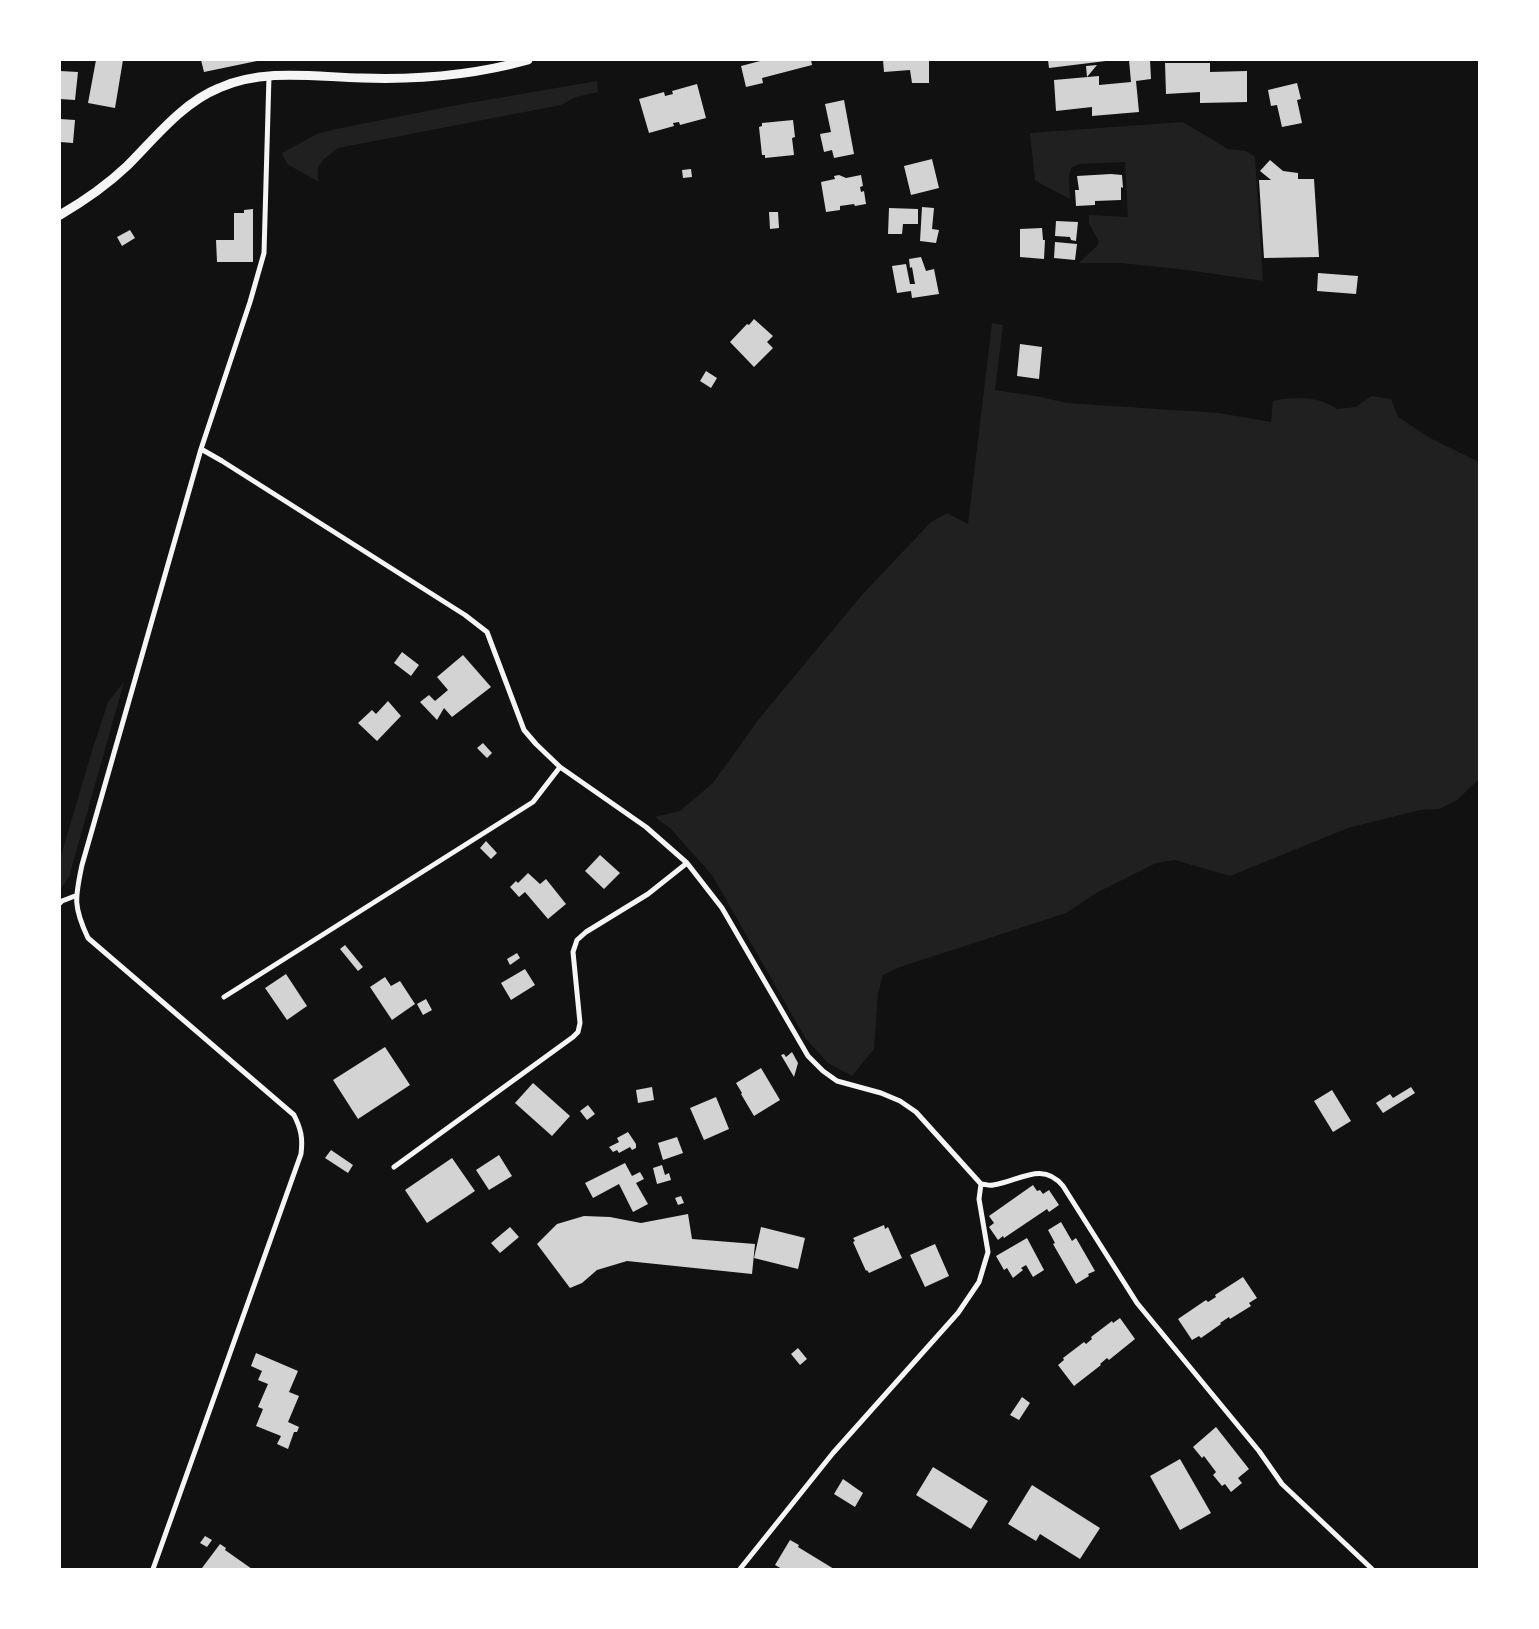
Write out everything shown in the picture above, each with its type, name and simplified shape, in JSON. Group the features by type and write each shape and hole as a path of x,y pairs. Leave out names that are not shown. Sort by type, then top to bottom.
{"street":[{"path":"60,215 107,184 193,103 220,87 269,75 371,78 422,77 480,71 528,60"},
{"path":"152,1569 297,1163 303,1140 300,1127 294,1115 88,938 79,919 75,896 201,449 250,302 264,253 269,75"},
{"path":"201,449 423,588 465,615 487,632 524,730 560,767 646,826 686,863 722,908 808,1056 823,1071 837,1081 894,1098 916,1112 981,1184 992,1186 1020,1176 1045,1173 1056,1177 1064,1186 1137,1303 1258,1451 1282,1484 1372,1569"},
{"path":"224,997 533,802 560,767"},
{"path":"394,1167 578,1032 580,1022 573,952 577,940 586,932 648,894 686,863"},
{"path":"60,903 75,896"},
{"path":"740,1569 833,1453 958,1313 973,1293 979,1282 988,1252 979,1199 981,1184"}],"shaded area":[{"path":"597,81 598,92 576,97 561,105 338,148 319,165 319,182 287,164 282,153 317,134 336,129 452,106"},
{"path":"1183,122 1228,149 1246,151 1255,157 1263,281 1121,263 1079,263 1099,242 1089,223 1089,215 1128,217 1125,162 1079,164 1071,168 1069,177 1070,199 1035,180 1030,133"},
{"path":"992,323 1003,325 995,390 1066,403 1219,413 1271,422 1273,401 1289,398 1314,399 1337,409 1356,407 1371,396 1391,399 1398,417 1430,438 1479,462 1479,779 1456,801 1439,809 1420,810 1348,828 1230,876 1175,860 1156,863 1098,892 1066,913 900,967 883,975 878,993 874,1049 852,1076 828,1063 806,1039 712,875 671,829 655,817 680,811 713,783 759,719 861,596 931,522 947,513 968,524"},
{"path":"124,682 69,877 60,890 60,859 92,751 108,702"}],"building":[{"path":"96,60 123,60 115,108 88,103"},
{"path":"201,60 257,60 257,61 204,72"},
{"path":"764,60 811,60 812,65 762,78 763,83 746,87 741,66"},
{"path":"883,60 929,60 929,83 912,83 910,70 884,72"},
{"path":"1048,60 1106,60 1106,61 1049,68"},
{"path":"1129,60 1150,60 1151,79 1136,81 1139,112 1092,116 1092,107 1056,111 1054,80 1099,76 1099,85 1131,82"},
{"path":"1165,63 1210,63 1210,72 1247,71 1247,102 1200,103 1200,92 1166,94"},
{"path":"1097,65 1087,77 1086,66"},
{"path":"60,71 78,72 75,100 60,99"},
{"path":"1297,83 1301,99 1297,100 1302,123 1282,127 1277,105 1271,106 1268,90"},
{"path":"697,84 706,118 680,125 679,122 673,123 674,126 649,133 639,99 664,92 665,96 673,94 672,91"},
{"path":"844,100 854,154 834,158 832,150 824,152 820,134 831,132 825,104"},
{"path":"60,119 75,120 73,143 60,142"},
{"path":"793,120 795,137 792,138 794,155 765,158 765,155 762,155 759,127 762,126 762,123"},
{"path":"932,159 939,188 911,195 904,166"},
{"path":"1270,160 1283,171 1298,173 1298,179 1314,179 1319,257 1264,258 1259,180 1271,180 1260,171"},
{"path":"691,169 692,177 683,178 682,170"},
{"path":"839,175 846,178 861,175 863,186 860,187 861,192 864,191 866,204 840,206 840,210 826,212 821,182 835,179 834,176"},
{"path":"1122,175 1123,188 1121,187 1121,200 1095,201 1095,205 1076,206 1075,190 1079,190 1077,176"},
{"path":"922,207 934,208 932,229 939,230 936,243 920,241"},
{"path":"889,208 918,209 918,224 903,224 902,234 888,234"},
{"path":"253,209 253,262 217,262 216,240 234,240 234,213 244,213 244,210"},
{"path":"769,212 778,212 779,228 770,229"},
{"path":"1056,221 1078,222 1076,241 1071,240 1070,237 1055,236"},
{"path":"1042,228 1043,240 1045,240 1044,259 1020,257 1020,229"},
{"path":"130,230 135,238 122,246 117,237"},
{"path":"1055,242 1077,244 1075,260 1054,258"},
{"path":"921,257 926,271 934,269 939,294 912,298 911,291 897,293 892,266 906,264 910,284 915,284 909,259"},
{"path":"1318,273 1358,276 1356,294 1317,291"},
{"path":"754,319 773,336 767,342 773,348 754,367 730,342"},
{"path":"1020,344 1042,347 1039,379 1017,376"},
{"path":"706,371 717,378 711,388 700,381"},
{"path":"402,652 419,665 411,676 394,663"},
{"path":"463,655 491,687 452,717 444,708 437,720 420,702 429,695 435,701 448,690 437,677"},
{"path":"388,701 401,716 377,741 358,723 372,710 376,714"},
{"path":"483,743 492,753 487,758 477,748"},
{"path":"486,841 497,853 491,859 480,848"},
{"path":"600,855 620,873 604,889 585,871"},
{"path":"528,873 540,884 546,879 566,904 548,919 525,892 519,897 510,887 516,881 518,883"},
{"path":"345,945 363,967 358,971 340,949"},
{"path":"517,953 520,958 510,965 507,959"},
{"path":"525,969 535,985 511,1000 501,983"},
{"path":"286,974 307,1006 287,1020 265,988"},
{"path":"385,977 391,986 400,981 415,1004 392,1020 370,987"},
{"path":"426,999 432,1010 423,1015 417,1004"},
{"path":"385,1047 410,1085 358,1119 333,1080"},
{"path":"792,1052 798,1063 794,1077 781,1055 784,1054 786,1057"},
{"path":"761,1068 780,1100 754,1116 736,1083"},
{"path":"533,1083 570,1116 552,1136 515,1103"},
{"path":"652,1087 654,1100 638,1103 636,1090"},
{"path":"1411,1087 1415,1093 1383,1113 1376,1103 1390,1094 1393,1098"},
{"path":"1332,1090 1351,1121 1333,1132 1314,1101"},
{"path":"716,1097 729,1129 704,1140 690,1108"},
{"path":"588,1105 595,1114 587,1120 580,1111"},
{"path":"628,1132 636,1144 636,1148 632,1150 630,1147 619,1153 617,1150 613,1152 609,1147 619,1142 617,1138"},
{"path":"677,1137 683,1153 663,1160 658,1143"},
{"path":"331,1150 353,1165 348,1173 325,1158"},
{"path":"499,1155 512,1176 489,1190 476,1170"},
{"path":"452,1158 475,1191 427,1223 405,1190"},
{"path":"625,1163 632,1176 640,1172 644,1179 636,1183 648,1204 633,1212 619,1184 593,1198 585,1183"},
{"path":"662,1165 665,1175 669,1173 671,1180 657,1184 653,1168"},
{"path":"1033,1185 1037,1191 1040,1190 1043,1194 1049,1190 1059,1205 1049,1212 1047,1209 1004,1238 1003,1236 998,1240 989,1227 994,1223 989,1216"},
{"path":"681,1196 684,1203 678,1205 675,1198"},
{"path":"688,1214 692,1239 755,1244 752,1274 627,1261 597,1270 582,1283 570,1288 537,1244 557,1224 584,1216 610,1217 641,1223"},
{"path":"1061,1222 1072,1241 1076,1238 1095,1271 1076,1284 1053,1244 1055,1243 1048,1230"},
{"path":"884,1225 885,1229 888,1227 902,1258 869,1273 866,1271 853,1238"},
{"path":"510,1227 519,1237 500,1253 491,1243"},
{"path":"761,1227 805,1238 798,1269 754,1258"},
{"path":"1027,1238 1044,1270 1033,1277 1026,1265 1013,1278 1007,1268 1004,1270 996,1256"},
{"path":"935,1244 949,1276 925,1287 910,1255"},
{"path":"1243,1277 1257,1298 1249,1303 1251,1306 1230,1319 1229,1317 1201,1338 1199,1336 1192,1340 1178,1319 1206,1300 1208,1302 1216,1297 1215,1295"},
{"path":"1120,1318 1135,1339 1109,1360 1107,1358 1074,1386 1058,1365 1064,1360 1063,1358 1084,1342 1086,1344 1092,1339 1091,1337 1112,1321 1113,1323"},
{"path":"798,1348 807,1359 800,1365 791,1354"},
{"path":"256,1353 298,1371 289,1392 299,1396 288,1422 299,1427 297,1432 294,1432 288,1449 277,1444 281,1436 256,1426 263,1409 258,1407 268,1384 258,1380 262,1371 251,1366"},
{"path":"1022,1397 1030,1403 1019,1420 1010,1415"},
{"path":"1216,1427 1249,1469 1238,1478 1242,1483 1231,1492 1225,1484 1222,1486 1213,1475 1216,1472 1204,1456 1202,1458 1193,1447"},
{"path":"1180,1459 1211,1513 1180,1530 1150,1476"},
{"path":"933,1467 988,1501 971,1529 916,1495"},
{"path":"843,1479 863,1493 855,1507 834,1494"},
{"path":"1032,1485 1100,1528 1080,1559 1040,1534 1036,1541 1008,1524"},
{"path":"205,1536 212,1540 207,1547 200,1543"},
{"path":"790,1540 834,1569 782,1569 775,1565"},
{"path":"220,1544 226,1548 225,1550 252,1569 202,1568"}]}
